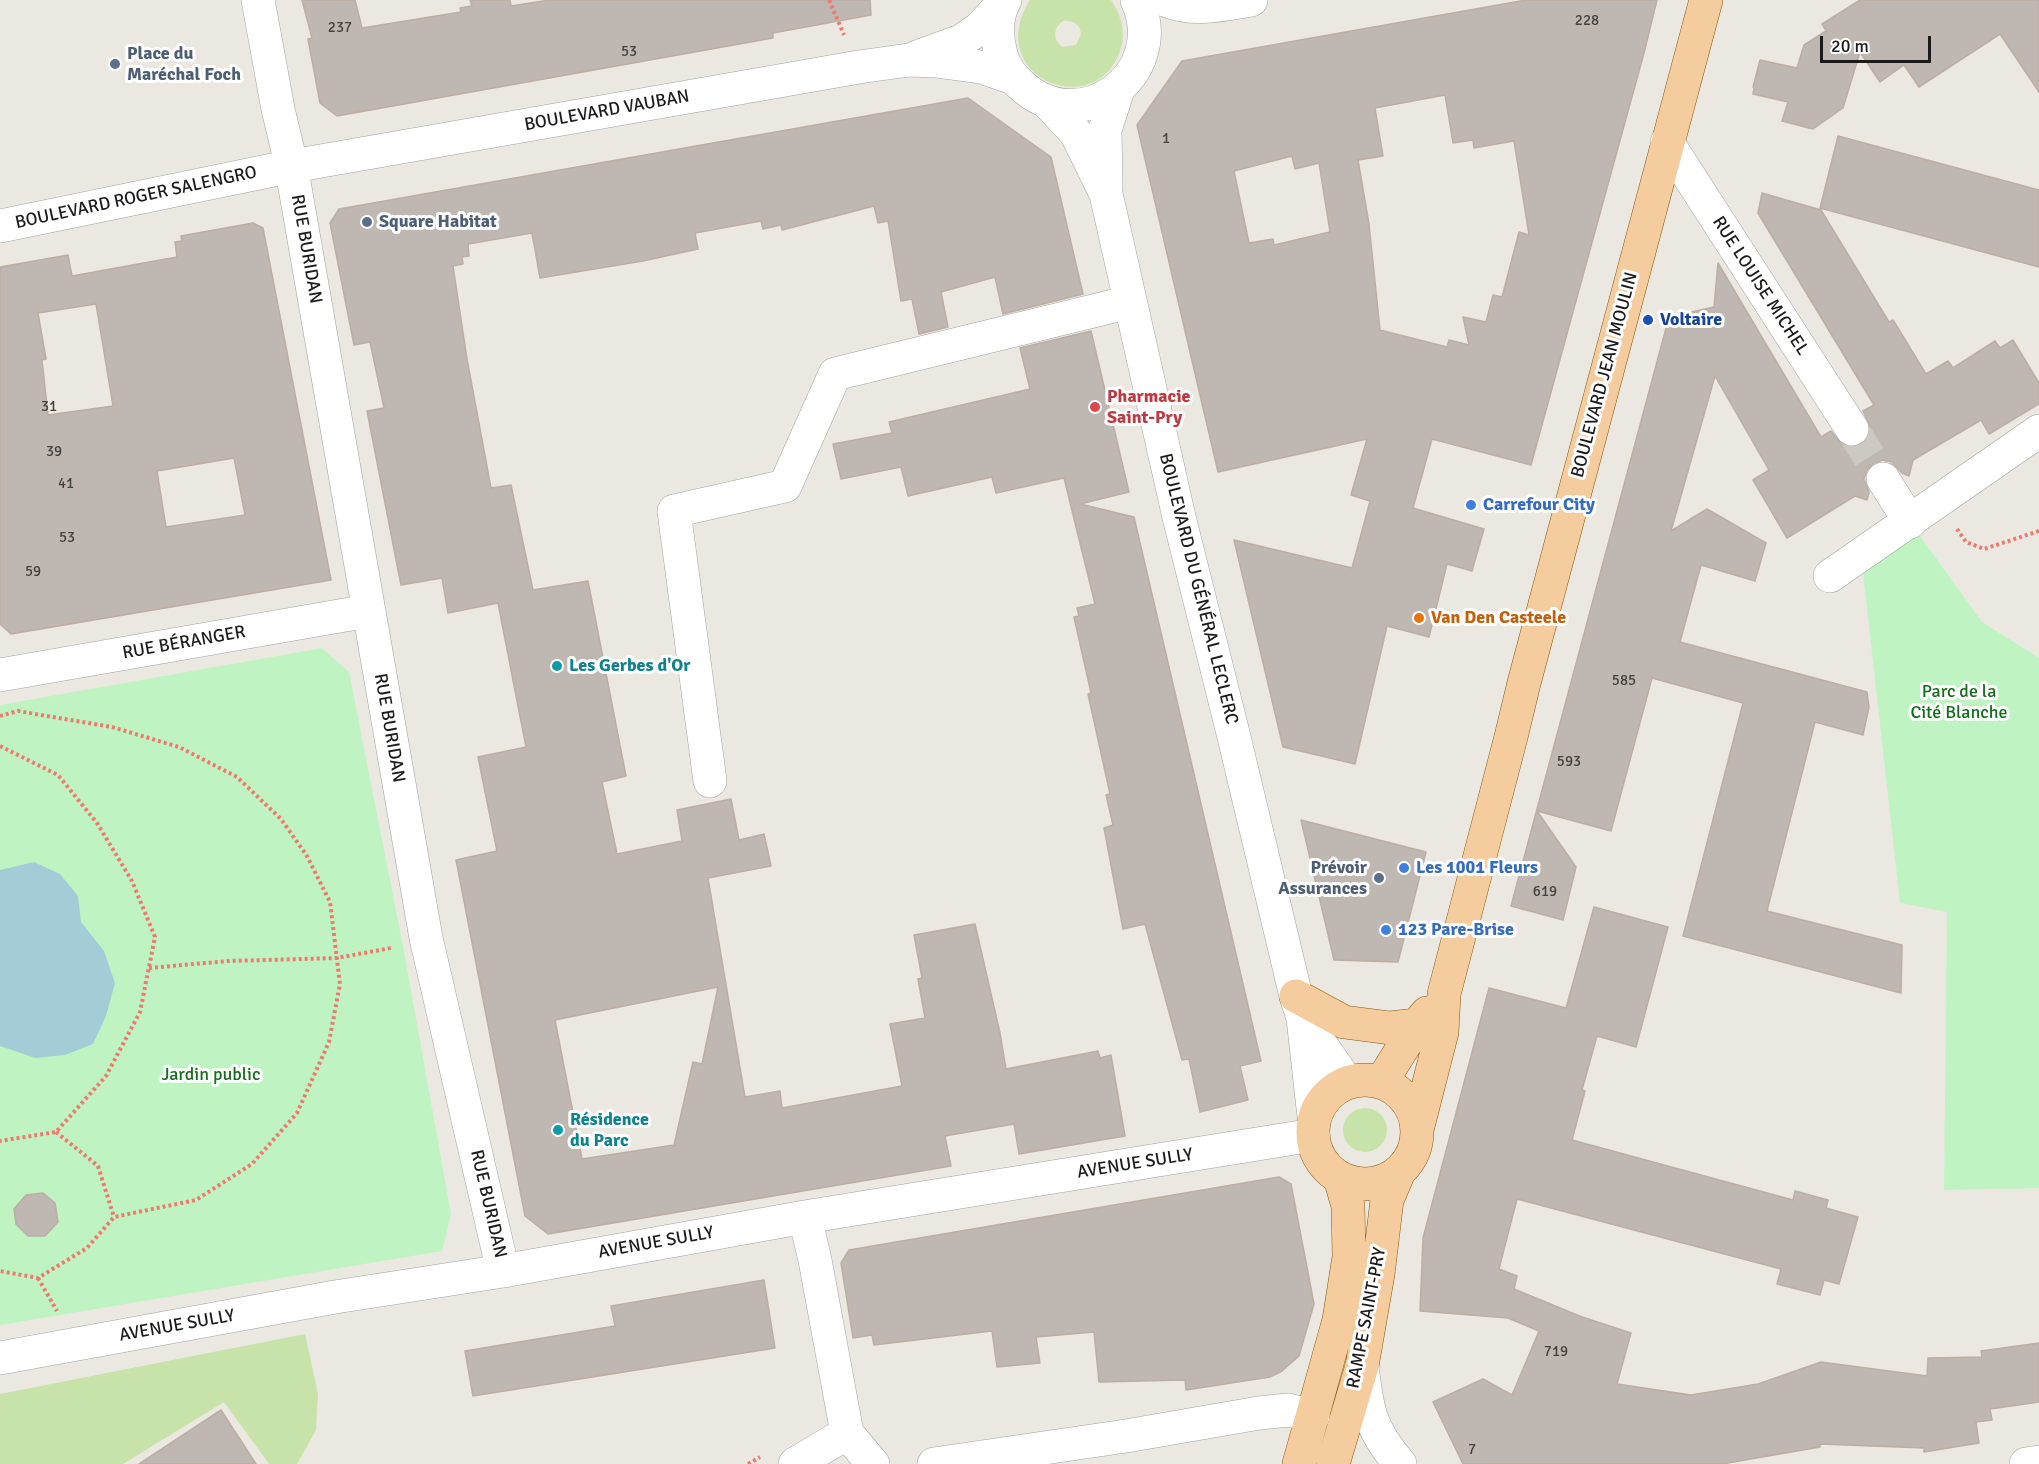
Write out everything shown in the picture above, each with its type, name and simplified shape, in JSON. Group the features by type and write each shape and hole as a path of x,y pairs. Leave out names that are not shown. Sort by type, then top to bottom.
{"main road":[{"name":"BOULEVARD JEAN MOULIN","path":"1418,1126 1442,1032 1444,994 1574,491 1706,0"},
{"name":"BOULEVARD JEAN MOULIN","path":"1382,1081 1416,1024 1444,994"},
{"path":"1299,1007 1344,1022 1390,1028 1416,1024"},
{"path":"1359,1079 1382,1081 1393,1087 1406,1099 1418,1126 1417,1143 1410,1159 1399,1172 1387,1180 1373,1184 1359,1184 1340,1178 1323,1162 1315,1149 1314,1126 1326,1096 1347,1082 1359,1079"},
{"name":"RAMPE SAINT-PRY","path":"1333,1464 1362,1366 1378,1274 1387,1200 1399,1172"},
{"name":"RAMPE SAINT-PRY","path":"1299,1464 1339,1320 1349,1257 1348,1206 1340,1178"}],"street":[{"name":"RUE BURIDAN","path":"258,0 290,166 426,938 503,1271"},
{"path":"1004,2 998,22 998,42 1003,61 1013,78 1029,93 1048,103 1072,106 1096,102 1118,90 1134,71 1144,48 1146,29 1137,0"},
{"path":"1165,0 1177,5 1207,8 1251,0"},
{"name":"BOULEVARD VAUBAN","path":"290,166 909,60 961,41 980,28 1004,2"},
{"path":"1144,48 1172,27 1207,8"},
{"name":"BOULEVARD VAUBAN","path":"909,60 981,67 1013,78"},
{"path":"1106,194 1105,130 1118,90"},
{"name":"BOULEVARD DU GÉNÉRAL LECLERC","path":"1048,103 1076,134 1106,194 1179,517 1299,1007 1314,1126"},
{"name":"RUE LOUISE MICHEL","path":"1667,142 1852,429"},
{"name":"BOULEVARD ROGER SALENGRO","path":"0,226 290,166"},
{"path":"710,781 674,512 785,486 835,374 1130,302"},
{"path":"1830,576 2039,430"},
{"path":"1883,479 1910,522"},
{"name":"RUE BÉRANGER","path":"0,675 368,611"},
{"name":"BOULEVARD DU GÉNÉRAL LECLERC","path":"1299,1007 1347,1082"},
{"name":"AVENUE SULLY","path":"0,1358 1314,1126"},
{"path":"805,1216 847,1433 873,1464"},
{"path":"1362,1366 1367,1408 1374,1427 1400,1464"},
{"path":"934,1464 1126,1436 1258,1413 1288,1410 1313,1416"},
{"path":"795,1464 847,1433"},
{"path":"2026,1464 2039,1462"}],"path":[{"path":"1938,502 1966,542 1984,549 2039,531"},
{"path":"0,716 18,711 112,727 179,747 237,777 281,819 307,856 330,902 340,984 329,1042 297,1113 252,1164 196,1200 114,1217 87,1248 38,1278 0,1271"},
{"path":"0,746 58,775 97,823 132,881 155,937 140,1012 106,1076 56,1132 0,1141"},
{"path":"149,968 228,961 337,958 403,946 426,938"},
{"path":"56,1132 98,1166 114,1217"}],"green space":[{"path":"1030,0 1111,0 1121,20 1123,34 1121,49 1104,75 1085,85 1065,86 1046,80 1030,67 1020,49 1019,26","holes":["1063,21 1078,25 1081,34 1076,45 1062,47 1056,40 1055,32"]},
{"name":"Parc de la Cité Blanche","path":"1910,522 1982,622 2039,658 2039,1188 1944,1190 1947,912 1900,903 1861,555"},
{"name":"Jardin public","path":"322,648 349,672 403,946 451,1214 442,1251 0,1325 0,705"},
{"path":"1365,1108 1374,1109 1381,1114 1386,1121 1386,1139 1381,1146 1374,1151 1365,1152 1356,1151 1349,1146 1344,1139 1343,1130 1344,1121 1349,1114 1356,1109"},
{"path":"305,1334 318,1394 316,1430 297,1464 269,1464 224,1402 123,1464 0,1464 0,1394"}],"water":[{"path":"34,862 60,874 78,896 81,922 104,951 115,983 106,1016 93,1044 65,1055 35,1058 0,1046 0,870"}],"building":[{"path":"302,0 355,0 362,28 461,12 460,8 472,6 470,0 510,0 511,6 550,0 870,0 871,15 773,33 773,38 337,116 320,103 308,39 312,38"},
{"path":"1526,0 1657,0 1531,465 1432,439 1413,508 1484,529 1472,571 1447,564 1429,637 1387,626 1355,764 1283,747 1234,540 1352,568 1370,501 1351,495 1367,439 1218,472 1137,125 1182,61","holes":["1445,95 1453,143 1473,140 1474,148 1514,141 1529,235 1519,232 1502,297 1493,295 1486,322 1463,317 1469,345 1449,340 1447,347 1380,330 1369,224 1358,160 1383,156 1375,108","1292,156 1295,169 1319,163 1330,232 1274,245 1273,239 1249,243 1234,171"]},
{"path":"1860,0 2039,0 2039,92 2000,34 1919,87 1904,65 1880,82 1860,52 1843,108 1813,129 1782,121 1788,102 1753,94 1760,60 1797,68 1804,45 1826,31 1822,24"},
{"path":"968,98 1051,157 1083,294 1003,314 995,277 941,292 948,327 919,334 912,299 901,301 888,221 878,223 874,206 782,230 781,225 763,229 761,221 695,233 698,249 643,261 540,278 532,233 468,244 469,256 462,257 463,264 453,266 467,359 491,488 511,485 533,590 588,581 626,776 602,782 617,854 682,841 677,810 731,799 739,840 764,834 771,866 708,878 745,1097 780,1091 782,1108 902,1086 890,1024 925,1018 918,979 922,978 914,935 975,924 1006,1069 1098,1051 1100,1058 1111,1055 1125,1136 1019,1154 1014,1124 945,1136 951,1166 548,1234 525,1216 456,860 497,851 478,757 526,747 498,603 448,613 442,578 401,585 367,411 384,408 370,342 354,345 330,223 339,209","holes":["718,987 702,1064 693,1062 674,1145 582,1159 555,1020"]},
{"path":"1838,136 2039,190 2039,267 1820,208"},
{"path":"1762,193 1821,210 1889,322 1893,320 1926,374 1948,361 1953,368 1995,341 2000,348 2013,340 2039,383 2039,404 1989,434 1981,420 1913,460 1909,476 1902,473 1891,462 1883,460 1874,463 1867,470 1864,479 1869,492 1867,500 1855,496 1787,538 1753,480 1769,470 1715,376 1671,531 1707,509 1766,543 1755,581 1701,565 1680,642 1867,692 1869,707 1863,735 1815,722 1767,911 1902,945 1901,993 1683,936 1743,703 1652,678 1611,831 1537,811 1576,867 1563,920 1511,906 1669,317 1714,307 1718,263 1821,437 1831,431 1843,445 1852,448 1862,445 1869,437 1871,428 1863,411 1874,405 1758,213"},
{"path":"253,223 263,228 331,580 11,634 0,624 0,267 68,255 72,276 177,257 175,242 182,241 181,236","holes":["96,304 113,406 48,415 42,360 46,359 38,313","234,458 245,515 166,527 157,471"]},
{"path":"1091,331 1129,492 1080,504 1134,517 1261,1061 1240,1066 1248,1100 1200,1112 1189,1059 1182,1060 1145,924 1123,929 1104,828 1113,825 1106,795 1110,794 1074,617 1079,616 1077,608 1095,604 1064,478 996,493 992,477 908,496 901,467 841,479 833,444 892,433 889,422 1030,389 1020,348"},
{"path":"1301,820 1426,852 1398,962 1334,960"},
{"path":"1594,907 1668,927 1636,1047 1597,1036 1582,1090 1585,1091 1572,1140 1793,1200 1795,1191 1828,1200 1826,1208 1858,1217 1839,1284 1824,1280 1820,1295 1777,1284 1781,1269 1517,1199 1499,1269 1517,1276 1514,1289 1582,1317 1631,1333 1617,1384 1691,1395 1758,1384 1821,1362 1927,1376 1928,1358 1982,1357 1981,1351 2039,1343 2039,1402 1990,1409 1992,1420 1976,1422 1979,1443 1924,1452 1924,1448 1820,1444 1820,1447 1722,1464 1463,1464 1433,1402 1483,1379 1512,1395 1539,1331 1508,1318 1420,1311 1423,1238 1489,988 1566,1008"},
{"path":"1279,1177 1291,1184 1314,1304 1299,1356 1282,1371 1270,1377 1186,1390 1185,1380 1099,1382 1094,1332 1036,1337 1040,1363 997,1367 992,1331 874,1345 872,1335 853,1338 841,1263 849,1250"},
{"path":"43,1193 55,1203 58,1222 45,1236 28,1236 16,1224 14,1209 26,1195"},
{"path":"764,1280 775,1348 473,1396 465,1351 615,1326 611,1306"},
{"path":"221,1410 256,1464 139,1464"}],"tunnel":[{"path":"1852,429 1883,479"}],"place":[{"name":"Place du Maréchal Foch","path":"115,64"},
{"name":"Square Habitat","path":"367,222"},
{"name":"Voltaire","path":"1648,320"},
{"name":"Pharmacie Saint-Pry","path":"1095,407"},
{"name":"Carrefour City","path":"1471,505"},
{"name":"Van Den Casteele","path":"1419,618"},
{"name":"Les Gerbes d'Or","path":"557,666"},
{"name":"Les 1001 Fleurs","path":"1404,868"},
{"name":"Prévoir Assurances","path":"1379,878"},
{"name":"123 Pare-Brise","path":"1386,930"},
{"name":"Résidence du Parc","path":"558,1130"}]}
